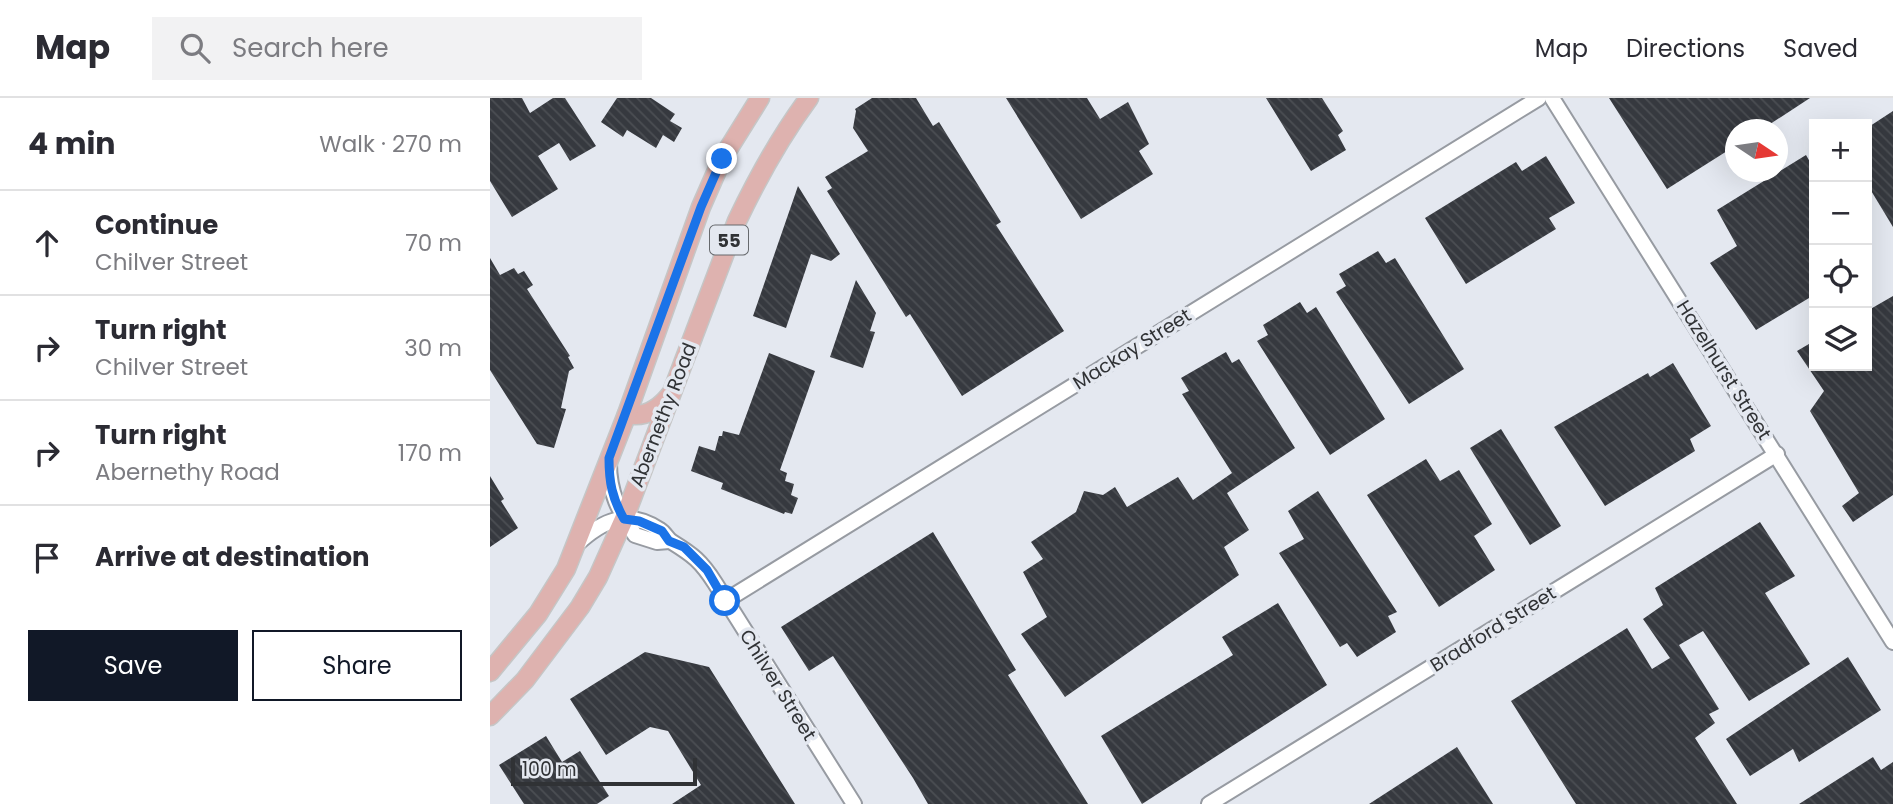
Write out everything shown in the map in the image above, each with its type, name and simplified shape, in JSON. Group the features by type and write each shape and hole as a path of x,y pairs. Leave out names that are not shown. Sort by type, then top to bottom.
{"main road":[{"name":"Abernethy Road","path":"490,672 538,614 566,569 627,414 701,207 722,159 760,98"},
{"name":"Abernethy Road","path":"490,716 525,680 580,607 598,577 624,519 737,221 781,136 809,98"},
{"path":"627,414 637,416 648,413 661,405 673,392"}],"street":[{"name":"Mackay Street","path":"725,601 1539,98"},
{"name":"Hazelhurst Street","path":"1552,98 1893,642"},
{"name":"Bradford Street","path":"1209,804 1777,454"},
{"name":"Chilver Street","path":"609,458 614,502 635,536 657,542 669,541 684,547 707,570 854,804"},
{"path":"576,545 593,529 606,522 624,519"}],"building":[{"path":"490,98 522,98 530,113 553,98 565,98 596,146 570,161 559,143 538,156 558,189 512,217 490,181"},
{"path":"617,98 651,98 675,114 670,121 682,128 674,142 663,135 656,148 627,130 623,137 601,122"},
{"path":"872,98 916,98 933,126 939,122 1001,222 996,225 1064,331 962,396 910,314 906,317 827,191 832,188 825,177 868,151 853,128 855,109"},
{"path":"1006,98 1087,98 1100,119 1128,102 1149,144 1139,151 1153,174 1081,219"},
{"path":"1266,98 1322,98 1343,131 1338,135 1346,150 1311,171"},
{"path":"1609,98 1810,98 1778,119 1725,119 1725,152 1667,189"},
{"path":"1893,111 1893,227 1872,192 1872,125"},
{"path":"1806,155 1809,160 1809,298 1756,330 1710,263 1737,246 1717,210 1762,182 1788,182 1788,166"},
{"path":"1546,156 1575,203 1549,218 1556,229 1466,284 1425,218 1516,162 1522,171"},
{"path":"798,186 840,254 831,261 811,254 786,328 753,316"},
{"path":"1378,251 1386,263 1395,258 1464,369 1409,404 1336,292 1346,286 1339,274"},
{"path":"490,258 500,275 514,268 518,274 524,271 533,285 527,289 570,356 568,357 574,368 569,371 561,408 566,409 554,448 537,444 490,370"},
{"path":"856,280 876,313 870,331 875,332 863,368 830,357"},
{"path":"1893,296 1893,495 1853,522 1842,506 1859,493 1810,411 1824,391 1810,371 1872,371 1872,308"},
{"path":"1300,302 1307,313 1316,307 1385,419 1330,455 1257,341 1268,335 1263,325"},
{"path":"1809,344 1809,369 1797,351"},
{"path":"1226,352 1232,363 1239,359 1295,448 1227,493 1249,530 1224,547 1239,575 1065,697 1021,634 1047,617 1023,572 1043,559 1031,542 1076,512 1084,491 1103,495 1115,487 1127,507 1178,477 1193,500 1232,473 1182,394 1189,391 1181,378"},
{"path":"769,353 815,371 780,470 787,473 785,481 794,484 791,495 798,498 792,514 784,514 721,489 723,483 691,471 699,446 715,451 723,431 739,435"},
{"path":"1673,363 1711,426 1690,439 1695,451 1605,506 1554,427 1648,373 1650,377"},
{"path":"1501,429 1561,526 1530,545 1470,448"},
{"path":"1426,459 1440,481 1459,470 1492,524 1474,536 1495,570 1439,607 1367,495"},
{"path":"490,476 504,499 501,501 518,528 490,547"},
{"path":"1318,491 1397,612 1388,616 1396,632 1357,657 1347,643 1340,647 1279,553 1304,539 1288,511"},
{"path":"1760,522 1795,576 1765,593 1810,664 1749,701 1703,631 1679,645 1719,709 1709,714 1715,723 1695,738 1737,804 1576,804 1511,701 1627,628 1652,669 1670,658 1643,619 1663,605 1655,588"},
{"path":"933,532 1016,670 1008,675 1088,804 928,804 833,656 809,671 781,627"},
{"path":"1278,603 1327,685 1142,804 1101,736 1233,655 1222,637"},
{"path":"645,652 709,667 795,804 672,804 701,785 668,731 650,727 606,755 570,699"},
{"path":"1848,657 1881,710 1799,762 1793,749 1750,776 1726,739"},
{"path":"546,736 562,762 580,751 609,796 597,804 524,804 499,765"},
{"path":"1457,747 1493,804 1369,804"},
{"path":"1873,757 1881,770 1893,762 1893,804 1799,804"}],"route":[{"path":"722,159 682,257 639,382 609,458 609,476 614,502 624,519 639,521 662,531 669,541 684,547 707,570 725,601"}]}
